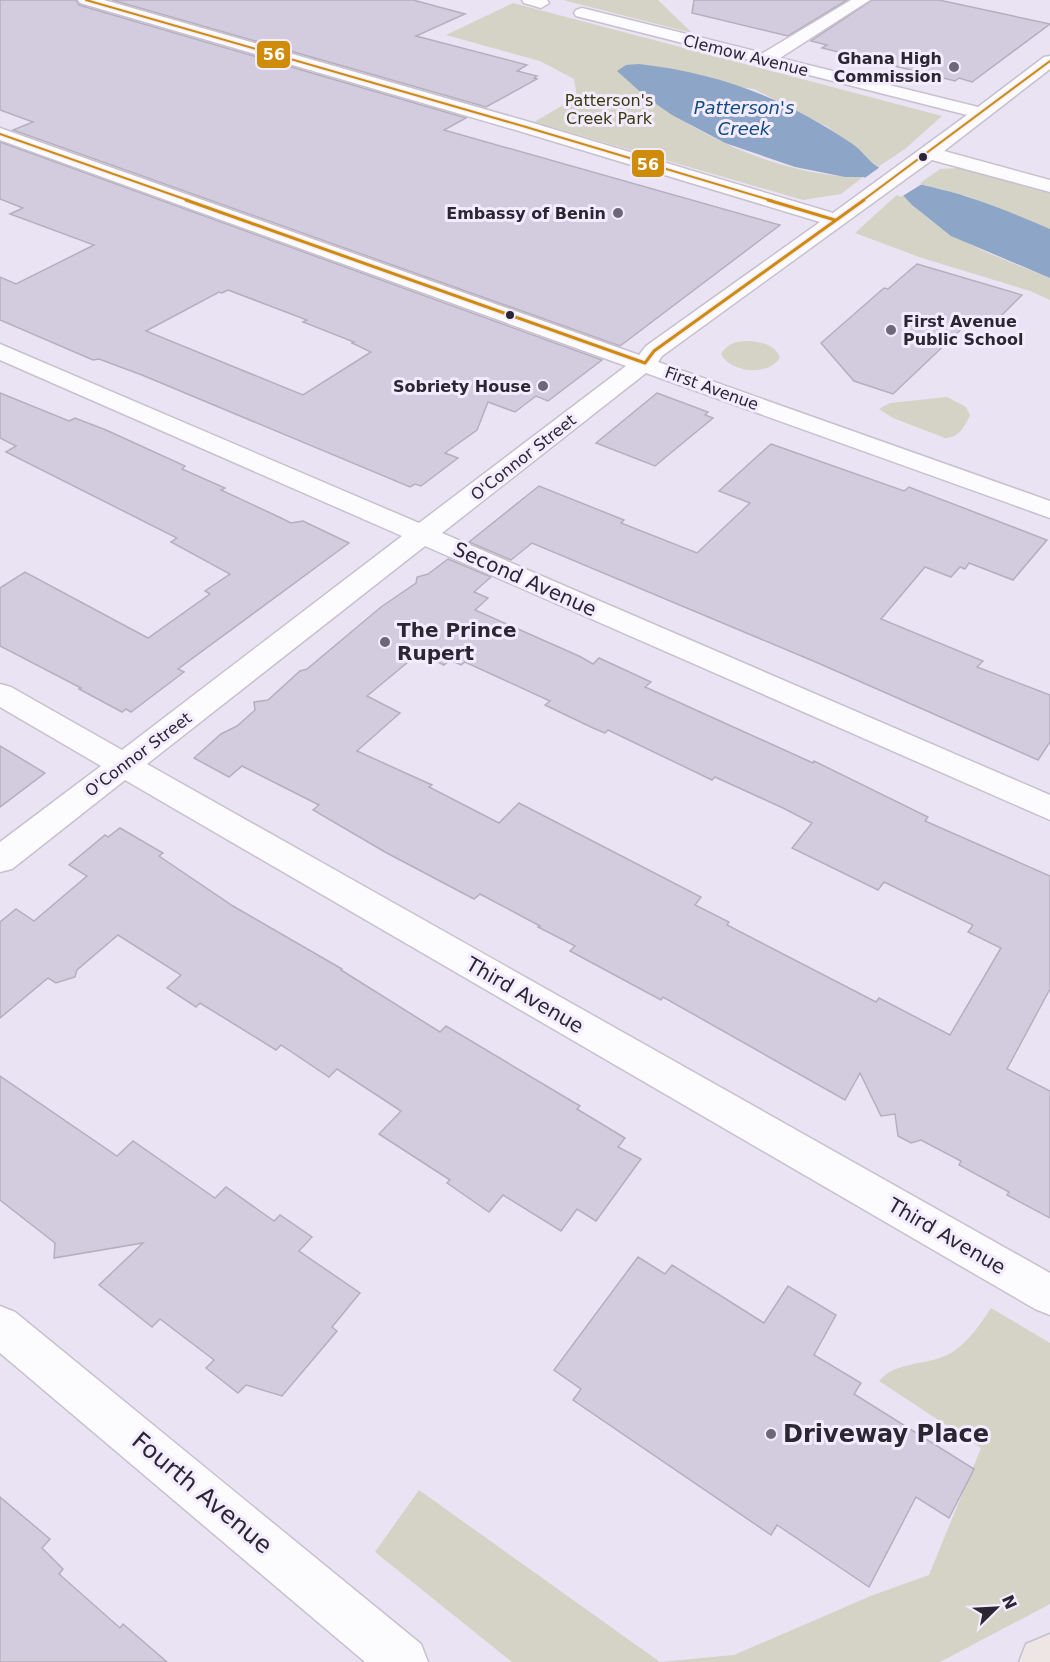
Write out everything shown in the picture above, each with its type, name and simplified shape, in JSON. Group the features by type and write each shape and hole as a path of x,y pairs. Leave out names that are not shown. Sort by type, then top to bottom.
{"main road":[{"path":"1044,1662 1050,1659"}],"street":[{"path":"86,0 526,127 835,220"},
{"path":"764,60 862,0"},
{"name":"Clemow Avenue","path":"582,14 980,113"},
{"name":"O'Connor Street","path":"0,860 645,363 654,351 1048,65"},
{"name":"First Avenue","path":"0,134 645,363 1050,510"},
{"path":"929,153 1050,186"},
{"name":"Second Avenue","path":"0,351 1050,808"},
{"name":"Third Avenue","path":"0,694 1050,1295"},
{"name":"Fourth Avenue","path":"0,1326 403,1662"}],"green space":[{"path":"563,0 658,0 692,33"},
{"name":"Patterson's Creek Park","path":"513,3 942,116 905,149 878,167 828,127 754,89 618,71 670,112 732,146 798,169 831,175 863,177 841,194 803,200 534,122 577,97 574,79 540,61 446,35"},
{"path":"958,168 1050,193 1050,229 967,196 919,184 940,169"},
{"path":"900,192 951,234 988,253 1050,278 1050,300 1030,291 922,258 855,233"},
{"path":"751,341 768,345 780,357 768,368 750,370 733,365 721,354 734,343"},
{"path":"947,397 966,407 970,415 961,431 945,438 893,418 879,409 890,403"},
{"path":"991,1308 1050,1343 1050,1604 940,1662 660,1662 734,1655 873,1595 929,1575 981,1448 879,1381 899,1368 940,1358 956,1350"},
{"path":"419,1490 660,1662 512,1662 375,1552"}],"water":[{"name":"Patterson's Creek","path":"639,64 696,74 750,90 826,127 855,146 874,165 888,172 909,181 1008,211 1050,229 1050,278 951,236 912,205 900,192 863,177 845,177 795,167 725,143 672,115 646,97 617,71 626,65"}],"pier":[{"path":"880,167 922,184 901,197 862,180"}],"building":[{"path":"0,0 76,0 79,5 466,118 444,130 780,225 620,346 13,130 33,122 0,110"},
{"path":"112,0 413,0 465,14 416,36 527,65 517,71 537,76 534,78 537,79 486,107"},
{"path":"694,0 847,0 788,36 692,13"},
{"path":"872,0 939,0 1050,24 972,82 959,78 955,81 822,48 827,45 811,41"},
{"path":"0,142 602,360 548,401 536,396 515,412 488,402 477,430 445,453 458,458 421,486 415,484 410,487 142,375 99,359 93,360 0,320 0,277 16,284 94,245 10,214 23,208 0,199","holes":["228,290 307,320 303,322 354,342 352,343 371,352 303,395 146,331 219,292"]},
{"path":"917,264 1022,295 994,323 973,318 893,394 854,381 821,343 884,288 888,289"},
{"path":"0,393 69,421 75,418 106,430 185,466 182,469 225,488 221,490 291,523 303,521 349,543 178,669 184,672 131,712 126,709 122,712 0,646 0,588 25,572 148,638 210,594 205,591 230,574 171,542 177,538 6,452 16,446 0,438"},
{"path":"657,393 708,412 705,415 713,418 655,466 596,443"},
{"path":"771,444 904,491 909,487 1047,540 1013,580 969,563 965,569 960,567 951,577 925,567 881,619 983,661 977,667 1050,695 1050,742 1038,760 818,663 532,543 511,560 469,542 539,486 624,520 621,523 697,553 750,503 719,491"},
{"path":"448,559 491,577 474,592 488,598 475,610 593,664 599,658 651,682 645,687 813,763 814,761 928,817 925,821 1050,876 1050,989 1007,1069 1050,1091 1050,1218 1007,1195 1009,1192 959,1165 961,1161 921,1140 911,1143 898,1136 895,1114 881,1116 860,1073 845,1100 663,997 661,1000 570,951 575,946 538,927 540,926 480,894 474,899 385,852 313,810 319,805 242,766 229,777 194,758 221,734 237,726 255,710 254,702 268,700 300,671 307,669 381,607 416,583 417,577 428,574","holes":["419,653 444,665 450,660 461,665 465,662 550,701 545,705 593,728 605,733 608,730 712,780 715,777 783,808 812,823 792,848 878,890 884,882 973,925 968,932 1001,948 950,1035 879,998 876,1002 727,925 729,922 695,905 701,897 519,803 499,823 429,787 432,785 357,751 400,713 367,696"]},
{"path":"0,746 45,773 0,807"},
{"path":"120,828 163,853 159,856 233,906 342,969 440,1032 446,1026 580,1106 577,1109 625,1138 618,1147 641,1159 596,1221 577,1209 561,1231 503,1195 489,1212 447,1183 450,1180 379,1134 401,1111 337,1069 329,1077 281,1045 276,1050 200,1003 196,1007 167,988 181,975 118,935 77,970 75,977 56,983 48,978 0,1018 0,922 16,909 34,921 87,876 69,865 105,835 108,837"},
{"path":"0,1076 117,1156 133,1141 215,1198 226,1187 274,1221 280,1215 312,1237 299,1251 360,1293 332,1327 337,1331 282,1396 246,1385 238,1393 206,1368 214,1360 160,1319 152,1327 99,1285 143,1243 54,1258 55,1243 0,1200"},
{"name":"Driveway Place","path":"638,1257 665,1274 672,1265 764,1323 788,1286 836,1315 814,1355 861,1383 854,1394 974,1469 949,1518 916,1497 869,1587 777,1525 771,1535 573,1400 581,1389 554,1370"},
{"path":"0,1497 50,1539 42,1548 63,1569 59,1574 120,1628 123,1624 167,1662 0,1662"}],"transit line":[{"name":"56","path":"86,0 526,127 835,220"},
{"name":"56","path":"0,134 645,363 654,351 929,153 1050,61"}],"place":[{"name":"Ghana High Commission","path":"954,67"},
{"name":"Embassy of Benin","path":"618,213"},
{"name":"First Avenue Public School","path":"891,330"},
{"name":"Sobriety House","path":"543,386"},
{"name":"The Prince Rupert","path":"385,642"},
{"name":"Driveway Place","path":"771,1434"}]}
